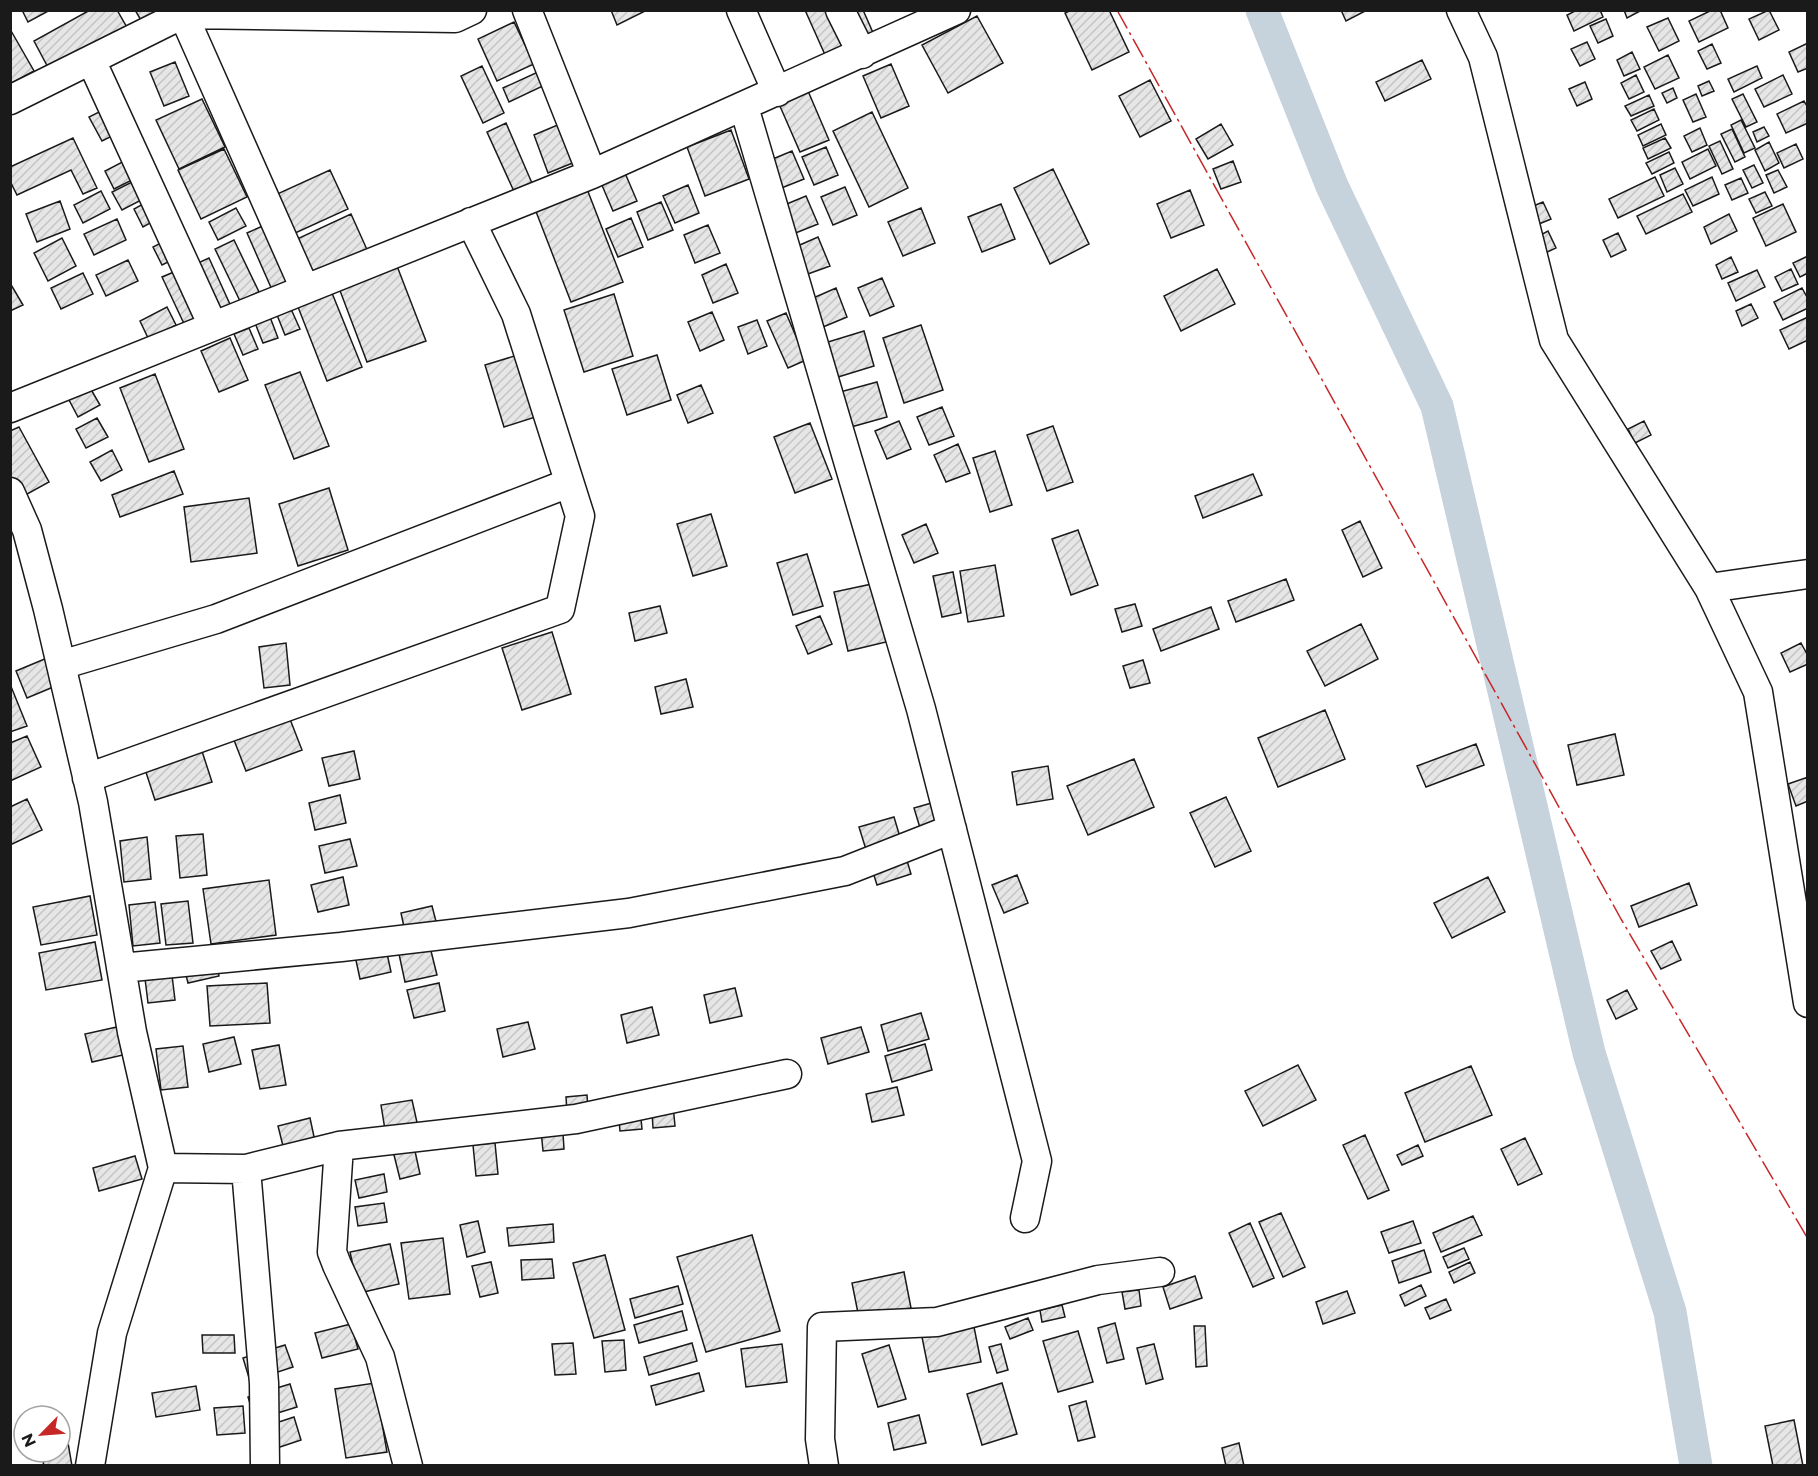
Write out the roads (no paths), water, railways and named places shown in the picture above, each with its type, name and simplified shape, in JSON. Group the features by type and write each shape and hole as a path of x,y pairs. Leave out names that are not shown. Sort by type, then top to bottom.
{"street":[{"path":"10,100 186,12 455,18 472,10"},
{"path":"526,10 592,174"},
{"path":"741,10 777,92"},
{"path":"840,10 862,54"},
{"path":"10,408 592,174 956,10"},
{"path":"1461,10 1483,57 1554,340 1709,588 1758,693 1808,1003"},
{"path":"186,12 305,290"},
{"path":"92,60 213,326"},
{"path":"744,107 921,709 1037,1161 1025,1218"},
{"path":"87,778 560,609 579,516 516,314 471,222"},
{"path":"61,665 216,619 569,483"},
{"path":"10,492 19,536 61,665 87,778 132,1032 163,1168 112,1333 90,1466"},
{"path":"1709,588 1808,574"},
{"path":"122,968 341,947 629,913 845,871 952,829"},
{"path":"163,1168 246,1169 339,1146 576,1119 787,1074"},
{"path":"339,1146 332,1252 380,1358 408,1466"},
{"path":"246,1169 264,1383 265,1466"},
{"path":"824,1466 820,1439 822,1327 937,1322 1098,1280 1160,1272"}],"waterway":[{"path":"1262,10 1332,186 1437,406 1589,1053 1670,1312 1696,1466"}]}
